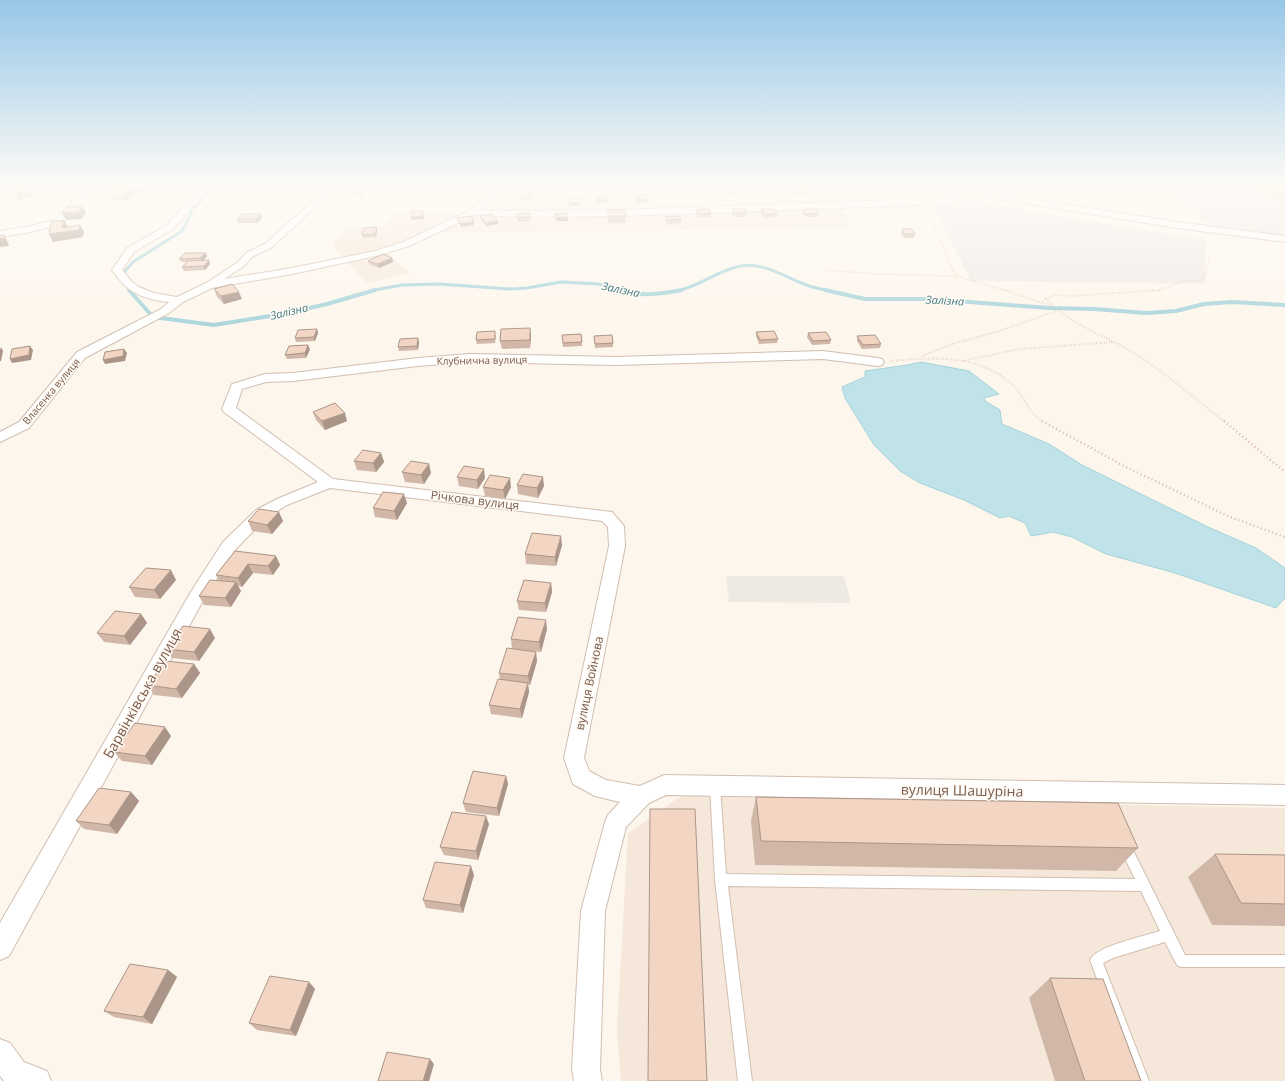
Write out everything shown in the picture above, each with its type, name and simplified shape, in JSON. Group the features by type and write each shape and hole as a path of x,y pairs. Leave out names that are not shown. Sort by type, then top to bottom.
{"street":[{"path":"150,238 130,250 118,270 122,279 135,290 158,298 179,300"},
{"path":"209,285 241,264 249,255 269,244 275,238"},
{"path":"209,285 292,271 377,253 406,244 418,238"},
{"name":"Власенка вулиця","path":"0,438 24,425 81,355 165,311 179,300 209,285"},
{"name":"Клубнична вулиця","path":"329,483 229,409 236,387 265,378 293,377 418,362 470,358 616,361 823,355 878,362"},
{"name":"Річкова вулиця","path":"329,483 607,516 616,526"},
{"name":"Барвінківська вулиця","path":"0,947 198,594 229,546 261,514 282,502 329,483"},
{"name":"вулиця Войнова","path":"616,526 618,546 574,758 581,777 603,789 641,796"},
{"name":"вулиця Шашуріна","path":"641,796 664,785 1102,799 1285,795"},
{"path":"588,1081 586,1069 593,911 616,822 641,796"},
{"path":"0,1053 14,1072 37,1081"}],"lane":[{"path":"715,786 722,880 745,1081"},
{"path":"1120,835 1181,961 1285,962"},
{"path":"722,880 1144,885"},
{"path":"1142,1081 1096,960 1110,952 1169,935"}],"path":[{"path":"939,238 956,276"},
{"path":"1211,252 1204,279 1199,281 1184,281 1157,291 1072,296 1059,294 1049,296 1046,299 1058,311 1079,326 1115,342 1134,353 1202,403 1285,472"},
{"path":"826,270 878,274 956,276 993,286 1052,306"},
{"path":"920,357 952,344 996,332 1036,317 1058,311"},
{"path":"962,361 980,356 1057,345 1115,342"},
{"path":"878,362 920,357 962,361 984,367 998,373 1007,379 1018,391 1031,414 1040,420 1124,466 1216,510 1285,537"}],"shaded area":[{"path":"337,238 408,238 382,248 409,273 367,283 332,246"},
{"path":"949,238 1196,238 1205,240 1205,284 971,281"},
{"path":"1270,238 1285,238 1285,242"},
{"path":"726,576 844,576 851,603 729,602"},
{"path":"681,796 1285,808 1285,1081 621,1081 617,1030 628,833"}],"water":[{"path":"921,362 969,371 999,394 984,398 985,401 1000,410 1002,424 1049,444 1082,465 1208,527 1256,548 1285,568 1285,598 1276,608 1175,573 1106,554 1072,537 1053,532 1031,536 1025,523 1009,516 1000,518 964,500 920,483 900,471 874,445 845,398 842,387 865,377 865,371"}],"building":[{"path":"185,253 206,253 200,258 179,259"},
{"path":"383,254 392,258 378,264 368,261"},
{"path":"209,260 204,266 182,267 188,261"},
{"path":"232,284 239,292 221,296 214,289"},
{"path":"530,328 530,340 500,341 501,329"},
{"path":"317,329 314,337 295,338 298,330"},
{"path":"495,331 495,339 476,340 477,332"},
{"path":"774,331 778,339 760,340 756,332"},
{"path":"826,332 831,340 813,341 808,333"},
{"path":"581,334 582,342 563,343 562,335"},
{"path":"612,335 613,343 595,344 594,336"},
{"path":"875,335 881,344 863,345 857,336"},
{"path":"418,338 417,346 398,347 400,339"},
{"path":"308,345 305,353 285,355 289,346"},
{"path":"30,346 29,355 10,359 12,349"},
{"path":"124,349 123,356 103,360 105,352"},
{"path":"335,403 345,413 322,421 313,412"},
{"path":"363,450 381,453 373,463 354,461"},
{"path":"411,461 429,464 421,475 402,472"},
{"path":"464,466 484,469 477,480 457,477"},
{"path":"523,474 543,477 537,488 517,485"},
{"path":"490,475 510,478 503,490 483,487"},
{"path":"383,492 404,494 394,511 373,508"},
{"path":"259,509 279,512 267,525 248,521"},
{"path":"532,533 561,536 555,557 525,554"},
{"path":"235,551 276,556 268,566 248,564 238,578 216,575"},
{"path":"146,568 171,570 154,590 129,587"},
{"path":"210,580 236,582 225,598 199,596"},
{"path":"524,580 551,583 545,603 517,601"},
{"path":"115,611 141,614 124,636 97,633"},
{"path":"518,617 546,620 539,642 511,639"},
{"path":"183,626 210,629 194,652 166,649"},
{"path":"507,648 536,652 528,676 499,673"},
{"path":"166,661 194,664 176,689 147,685"},
{"path":"498,679 528,683 520,709 489,705"},
{"path":"135,723 165,727 145,756 114,752"},
{"path":"473,771 506,776 497,808 463,803"},
{"path":"99,788 131,792 109,825 76,821"},
{"path":"756,797 1118,803 1138,848 761,841"},
{"path":"650,809 695,809 707,1081 648,1081"},
{"path":"452,812 486,816 476,851 440,847"},
{"path":"1215,854 1285,855 1285,904 1241,903"},
{"path":"435,862 471,866 460,905 423,900"},
{"path":"130,964 168,970 143,1017 104,1011"},
{"path":"270,976 309,982 290,1030 249,1023"},
{"path":"1050,978 1103,979 1141,1081 1085,1081"},
{"path":"387,1052 430,1059 423,1081 378,1081"}],"waterway":[{"name":"Залізна","path":"130,291 122,279 126,270 133,262 170,238"},
{"name":"Залізна","path":"679,291 691,287 733,268 753,265 772,270 800,283 825,290"},
{"name":"Залізна","path":"374,290 402,285 439,284 511,289 527,288 561,282 599,284 617,290"},
{"name":"Залізна","path":"129,290 153,317 214,325 283,314 327,304 374,290"},
{"name":"Залізна","path":"370,291 374,290"},
{"name":"Залізна","path":"617,290 634,294 657,294 679,291"},
{"name":"Залізна","path":"825,290 865,299 931,299 1049,308 1094,309 1146,313 1176,311 1204,304 1232,302 1285,305"},
{"name":"Залізна","path":"825,290 829,291"}]}
